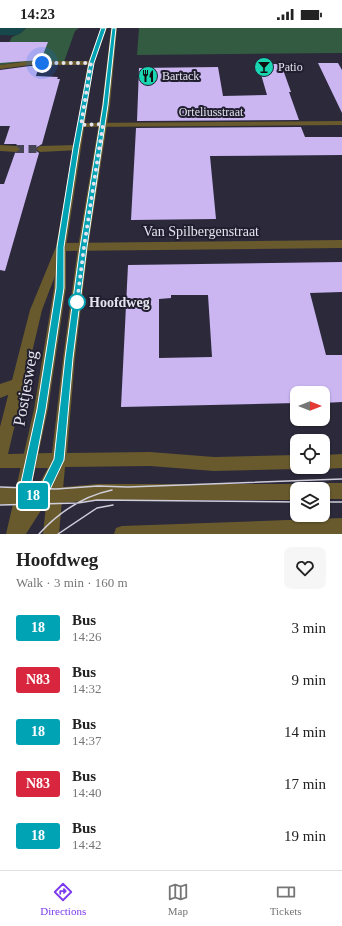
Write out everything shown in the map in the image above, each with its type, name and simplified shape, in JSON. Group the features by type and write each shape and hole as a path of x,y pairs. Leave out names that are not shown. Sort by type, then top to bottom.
{"street":[{"name":"Postjesweg","path":"16,534 42,409 60,288 61,247 76,148 91,63 104,28"},
{"name":"Postjesweg","path":"51,534 48,496 59,460 69,358 103,124 114,28"},
{"path":"0,67 30,63 91,63"},
{"name":"Orteliusstraat","path":"81,125 342,123"},
{"path":"40,149 76,148"},
{"path":"1,151 16,149"},
{"name":"Van Spilbergenstraat","path":"61,247 342,244"},
{"name":"Postjesweg","path":"0,455 36,310 61,247"},
{"path":"0,391 18,384"},
{"path":"0,461 150,459 214,464 290,462"},
{"path":"330,462 342,462"},
{"path":"330,491 342,491"},
{"path":"0,496 48,496 98,492 290,492"},
{"name":"Postjesweg","path":"16,534 48,496"},
{"path":"122,534 342,526"}],"shaded area":[{"path":"0,28 25,28 18,35 11,35 0,35"},
{"path":"26,28 79,28 75,31 64,62 20,62 0,65 0,48 6,48 12,37 21,33"},
{"path":"139,28 342,28 342,53 137,55"}],"building":[{"path":"0,42 48,42 41,60 0,63"},
{"path":"318,63 338,63 342,70 342,113"},
{"path":"258,64 281,64 299,120 137,121 139,68 218,67 223,96 267,95"},
{"path":"39,66 36,76 58,77 57,79 60,79 42,144 34,149 39,153 5,271 0,270 0,184 4,184 15,153 22,149 16,144 4,144 10,126 0,126 0,70"},
{"path":"301,127 305,137 342,137 342,155 210,156 216,219 131,220 136,128"},
{"path":"342,262 342,292 310,293 326,355 342,355 342,402 330,403 330,386 290,386 290,403 121,407 128,265","holes":["171,295 208,295 212,357 159,358 159,299 171,298"]}],"tunnel":[{"path":"16,149 40,149"}],"tram line":[{"path":"0,487 56,489 98,486 128,487 342,479"},
{"path":"77,503 91,496 112,490"},
{"path":"77,503 97,500 290,502"},
{"path":"330,502 342,502"},
{"path":"0,505 77,503"},
{"path":"39,534 63,512 77,503"},
{"path":"58,534 97,508 113,505"}],"bus line":[{"name":"18","path":"104,28 91,63 86,99 76,148 61,247 60,288 42,409 30,461 24,496 41,496 59,460 69,358 84,247 106,105 114,28"}],"place":[{"name":"Patio","path":"264,67"},
{"name":"Bartack","path":"148,76"},
{"name":"Hoofdweg","path":"77,302"}],"route":[{"path":"42,63 91,63 81,125 103,124 77,302"}]}
